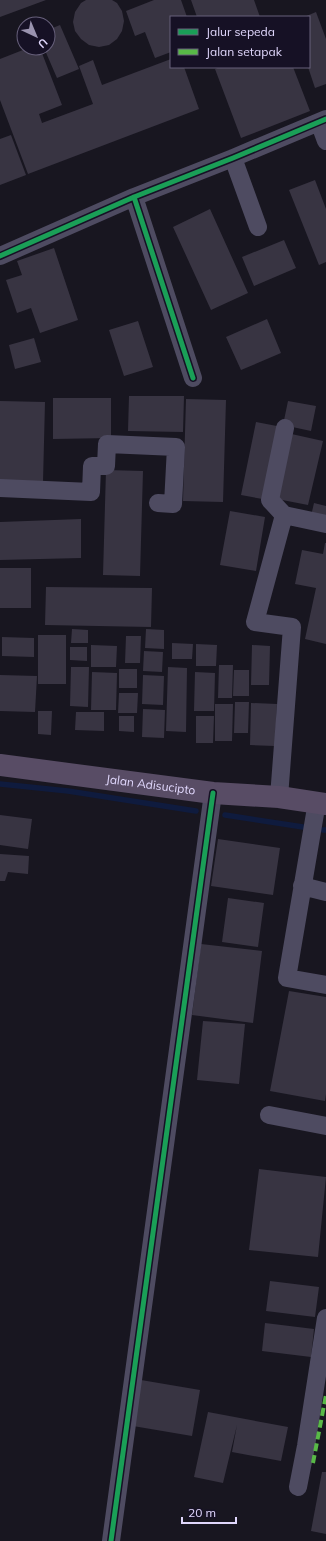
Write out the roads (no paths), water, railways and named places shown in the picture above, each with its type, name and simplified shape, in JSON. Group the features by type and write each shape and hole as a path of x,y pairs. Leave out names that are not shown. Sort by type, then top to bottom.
{"main road":[{"name":"Jalan Adisucipto","path":"0,765 213,793 279,797 322,803"}],"street":[{"path":"0,256 134,196 233,158 322,121 326,141"},
{"path":"233,158 258,227"},
{"path":"134,196 193,378"},
{"path":"285,428 270,500 284,514 326,524"},
{"path":"0,488 91,492 92,466 106,466 107,444 176,447 173,504 158,504"},
{"path":"279,797 292,627 255,622 284,514"},
{"path":"111,1541 213,793"},
{"path":"322,803 302,886 287,978 326,985"},
{"path":"302,886 326,892"},
{"path":"269,1115 326,1126"},
{"path":"298,1487 326,1318"},
{"path":"313,1463 326,1395"}],"waterway":[{"path":"0,784 68,791 196,811"},
{"path":"225,815 303,827"}]}
